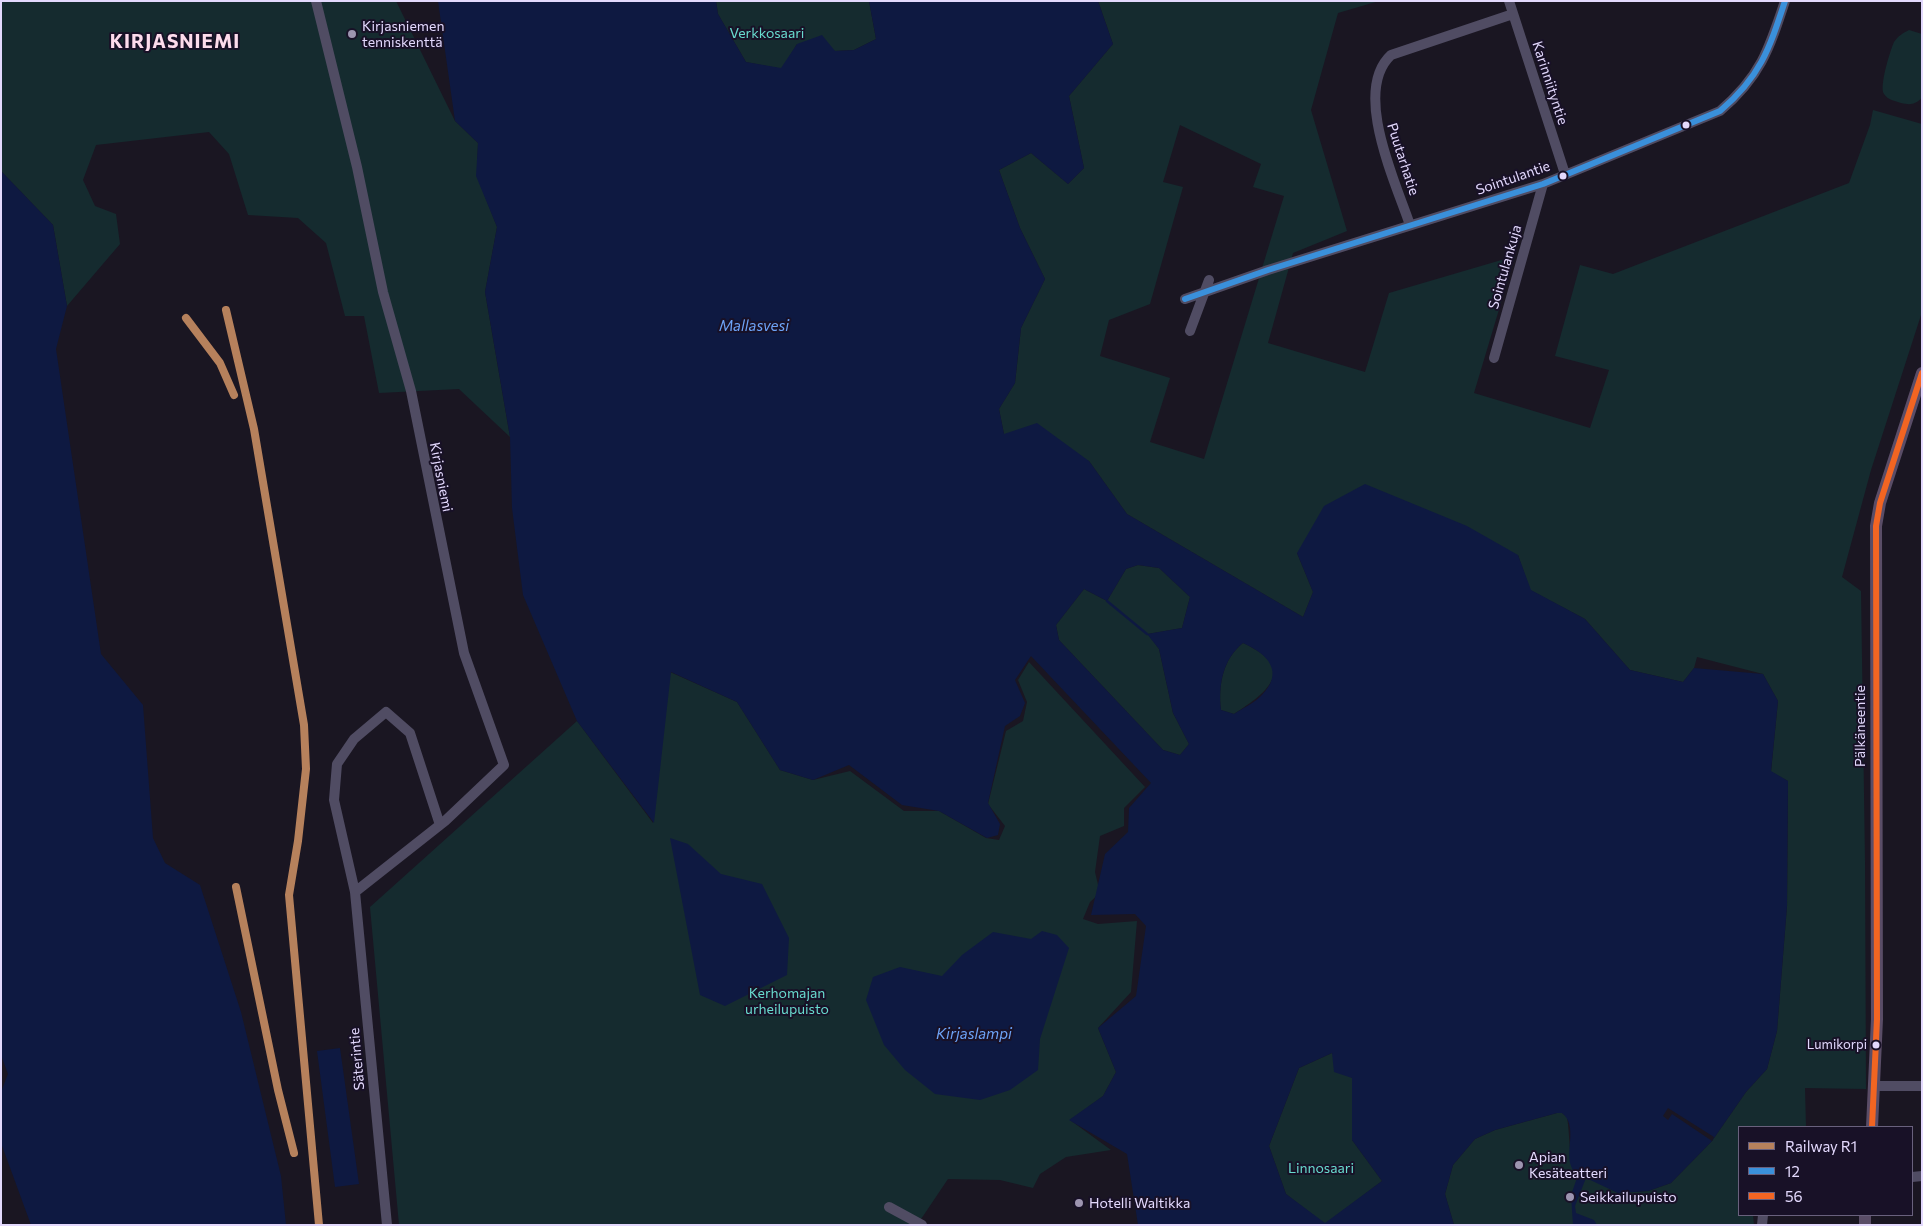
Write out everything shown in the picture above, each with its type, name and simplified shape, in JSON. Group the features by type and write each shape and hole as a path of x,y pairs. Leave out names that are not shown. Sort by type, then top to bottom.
{"main road":[{"name":"Pälkäneentie","path":"1872,1126 1877,1020 1876,526 1880,503 1922,373"}],"street":[{"name":"Kirjasniemi","path":"316,1 357,167 383,292 411,391 464,653 504,764 440,825 356,892"},
{"name":"Karinniityntie","path":"1509,1 1565,174"},
{"name":"Sointulantie","path":"1185,300 1268,270 1543,184 1720,111 1736,98 1758,71 1770,46 1784,1"},
{"name":"Puutarhatie","path":"1410,225 1375,118 1375,86 1380,68 1391,55 1513,14"},
{"name":"Sointulankuja","path":"1494,358 1543,184"},
{"path":"1190,330 1209,280"},
{"name":"Säterintie","path":"387,1225 356,892 334,800 337,764 354,739 386,712 410,734 440,825"},
{"path":"1875,1086 1922,1086"},
{"path":"889,1207 922,1225"}],"green space":[{"path":"1,1 396,1 455,121 478,143 477,176 497,227 485,292 510,437 459,389 379,393 364,316 345,316 326,243 298,218 248,215 229,154 209,132 96,145 83,180 95,206 116,214 120,244 67,306 53,225 1,171"},
{"name":"Verkkosaari","path":"716,1 869,1 876,39 854,50 835,51 797,44 782,69 746,62 718,14"},
{"path":"1098,1 1379,1 1338,13 1311,110 1347,231 1293,253 1268,343 1365,372 1389,293 1515,256 1474,393 1590,428 1609,370 1555,356 1580,265 1613,274 1849,183 1870,125 1873,110 1922,124 1922,312 1871,470 1842,577 1861,591 1866,1089 1805,1088 1806,1126 1738,1126 1738,1216 1753,1216 1754,1225 1454,1225 1445,1194 1453,1165 1475,1139 1495,1130 1557,1113 1562,1113 1567,1117 1574,1173 1598,1182 1618,1193 1648,1191 1671,1183 1712,1141 1746,1092 1767,1069 1777,1031 1787,906 1788,781 1771,772 1778,701 1763,674 1697,657 1694,668 1683,682 1630,670 1585,619 1530,590 1518,555 1297,553 1313,592 1303,617 1127,514 1089,461 1004,434 999,409 1015,383 1021,328 1045,279 1020,228 999,170 1031,153 1068,184 1084,168 1069,96 1113,44","holes":["1180,125 1261,164 1253,187 1284,196 1204,459 1150,442 1170,378 1100,356 1109,320 1150,304 1183,187 1163,182"]},
{"path":"1909,30 1922,34 1922,98 1917,102 1909,104 1901,103 1886,96 1883,84 1894,42"},
{"path":"1138,565 1159,568 1190,597 1182,628 1148,634 1159,649 1173,713 1189,744 1180,755 1163,750 1059,640 1056,625 1084,589 1107,601 1126,569"},
{"path":"1243,643 1260,652 1269,661 1273,670 1272,679 1267,688 1258,697 1234,714 1221,710 1221,682 1226,665 1236,649"},
{"name":"Kerhomajan urheilupuisto","path":"1029,662 1145,787 1124,808 1124,826 1100,836 1095,872 1100,893 1090,902 1083,919 1098,924 1137,921 1131,992 1098,1028 1116,1072 1103,1096 1070,1120 1111,1150 1066,1157 1040,1174 1033,1188 1000,1180 948,1179 917,1225 399,1225 370,907 577,721 653,823 670,672 737,702 780,770 813,780 850,771 904,811 939,811 986,838 999,840 1005,826 988,804 1006,731 1023,721 1027,702 1018,680"},
{"name":"Linnosaari","path":"1332,1053 1352,1078 1352,1140 1382,1181 1325,1224 1286,1194 1269,1146 1299,1068"}],"water":[{"name":"Mallasvesi","path":"438,1 716,1 718,14 746,62 781,68 797,44 822,35 835,51 854,50 876,39 869,1 1098,1 1113,44 1069,96 1084,168 1068,184 1031,153 999,170 1020,228 1045,279 1021,328 1015,383 999,409 1004,434 1037,423 1089,461 1127,514 1303,617 1313,592 1297,553 1324,506 1365,484 1467,526 1518,555 1531,590 1585,619 1630,670 1683,682 1694,668 1763,674 1778,701 1771,771 1788,781 1787,906 1777,1031 1767,1069 1746,1092 1712,1141 1671,1183 1648,1191 1618,1193 1586,1178 1575,1206 1576,1213 1594,1220 1597,1225 1573,1225 1571,1195 1578,1175 1574,1173 1571,1166 1569,1153 1570,1131 1567,1118 1562,1113 1557,1113 1495,1130 1475,1139 1453,1165 1445,1194 1454,1225 1138,1225 1127,1154 1069,1120 1103,1096 1116,1072 1098,1028 1136,996 1146,926 1135,914 1091,915 1105,854 1128,832 1129,808 1151,783 1031,656 1015,680 1025,703 1020,716 1005,726 988,803 1000,824 998,835 987,838 939,811 902,805 849,765 813,780 780,770 737,702 671,672 654,823 577,721 523,595 512,508 510,437 485,292 497,227 476,176 478,143 455,121","holes":["1138,565 1159,568 1190,597 1182,628 1147,634 1159,649 1173,713 1189,744 1180,755 1163,750 1059,640 1056,625 1084,589 1107,601 1126,569","1243,643 1260,653 1270,665 1272,679 1261,696 1234,714 1221,710 1220,691 1226,665 1236,649","1332,1053 1334,1072 1352,1078 1352,1140 1382,1181 1325,1223 1286,1194 1269,1146 1299,1068"]},
{"path":"1,171 53,225 67,306 56,349 101,654 143,705 153,838 165,863 200,885 241,1012 281,1176 286,1225 31,1225 1,1143 1,1092 8,1074 1,1055"},
{"path":"670,838 688,844 721,874 762,884 789,938 787,975 725,1006 700,995"},
{"name":"Kirjaslampi","path":"1042,931 1057,935 1069,948 1040,1039 1038,1070 1010,1090 980,1100 935,1094 905,1070 884,1045 866,1000 873,977 900,967 942,976 962,955 993,932 1031,939"},
{"path":"340,1048 359,1184 335,1187 317,1051"}],"pier":[{"path":"1668,1108 1714,1137 1712,1141 1672,1114 1668,1120 1663,1116"}],"waterway":[{"path":"1107,601 1147,634"}],"rail line":[{"name":"R1","path":"226,310 254,429 304,725 306,769 298,841 289,895 319,1225"},
{"name":"R1","path":"186,318 220,363 234,395"},
{"name":"R1","path":"236,887 278,1090 294,1153"}],"transit line":[{"name":"12","path":"1185,299 1268,270 1543,184 1720,111 1734,99 1762,62 1785,1"},
{"name":"56","path":"1872,1126 1877,1019 1876,526 1880,503 1922,373"}],"place":[{"name":"Kirjasniemen tenniskenttä","path":"352,34"},
{"name":"Lumikorpi","path":"1876,1045"},
{"name":"Apian Kesäteatteri","path":"1519,1165"},
{"name":"Seikkailupuisto","path":"1570,1197"},
{"name":"Hotelli Waltikka","path":"1079,1203"}],"district":[{"name":"KIRJASNIEMI","path":"175,42"}]}
